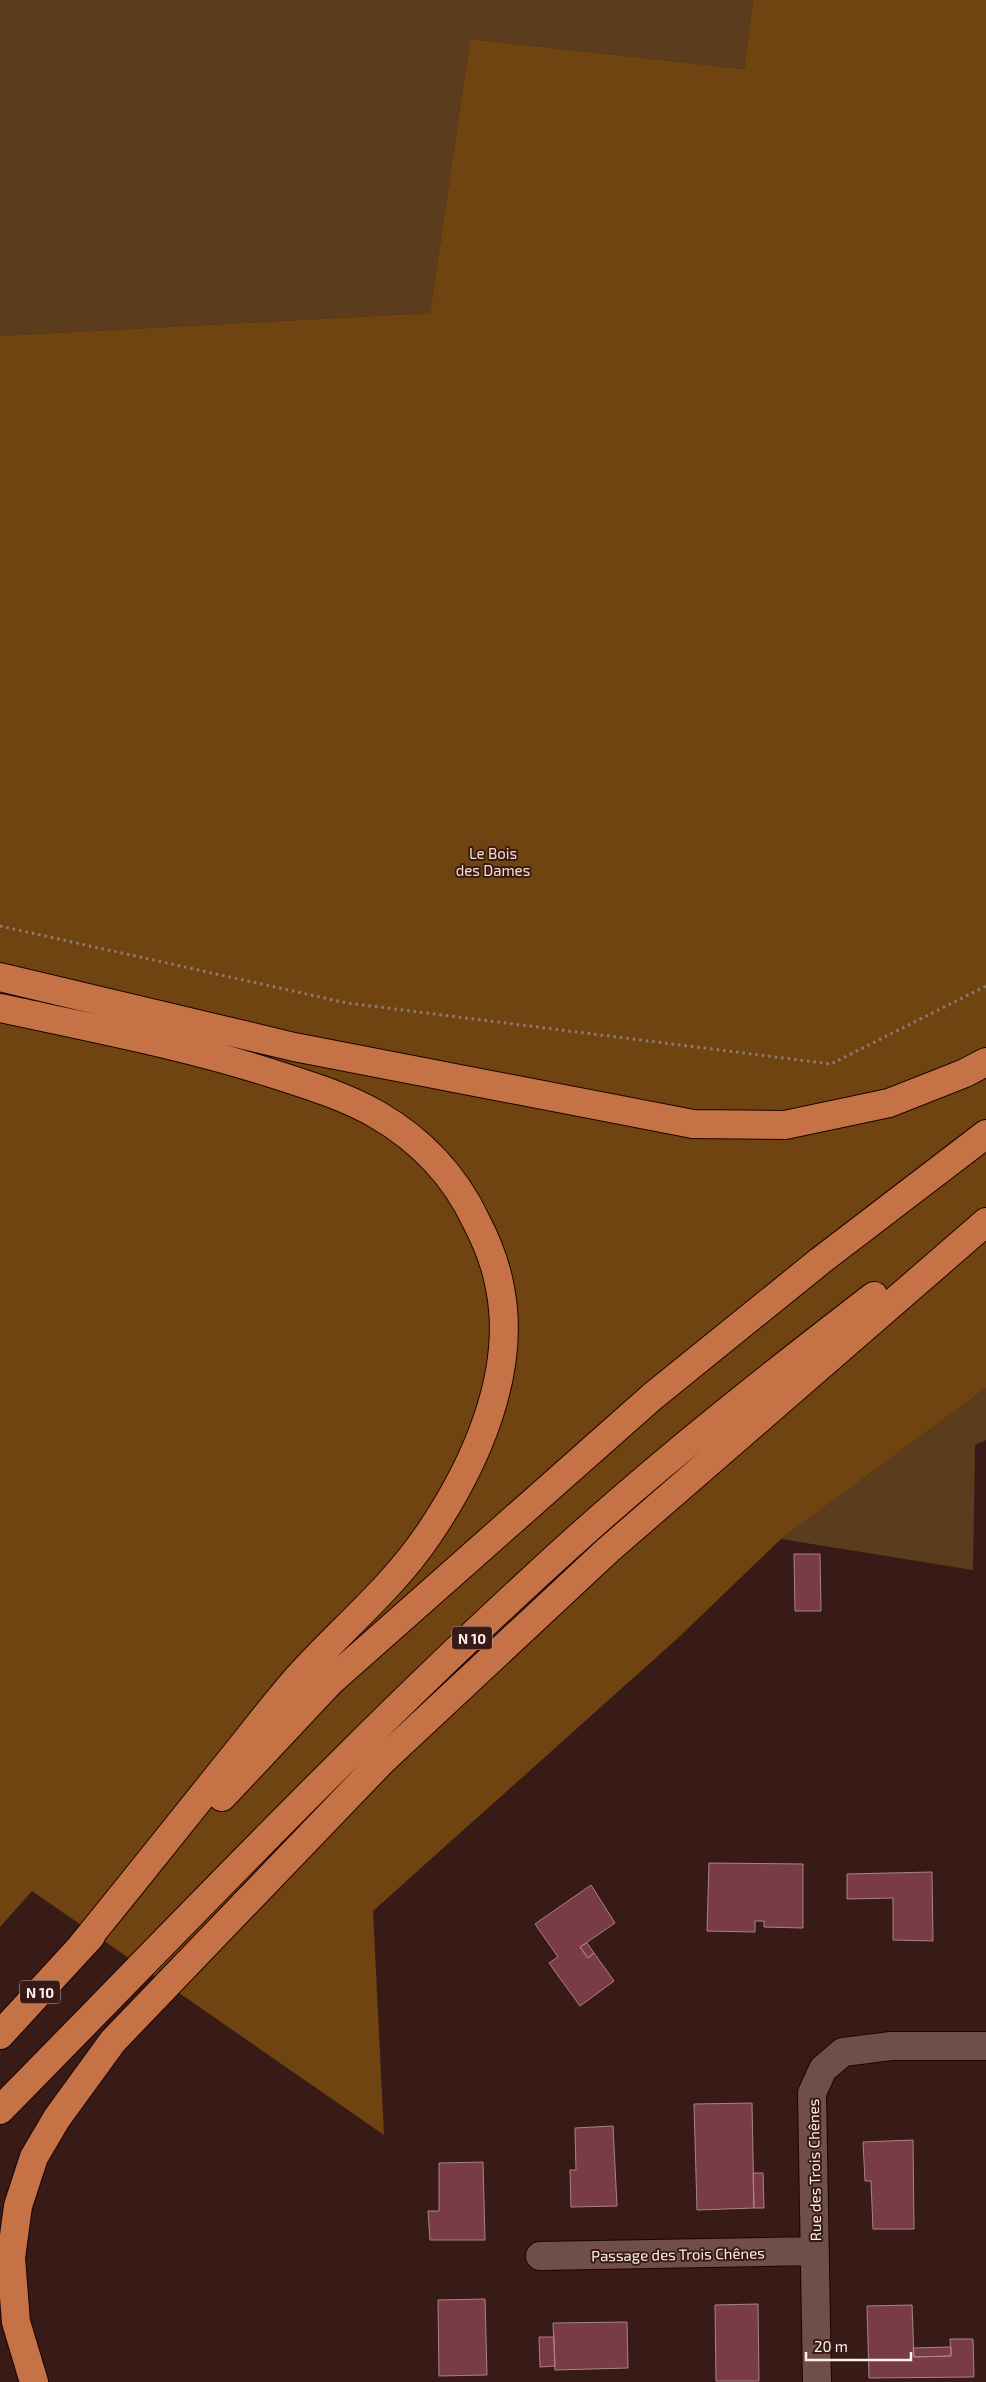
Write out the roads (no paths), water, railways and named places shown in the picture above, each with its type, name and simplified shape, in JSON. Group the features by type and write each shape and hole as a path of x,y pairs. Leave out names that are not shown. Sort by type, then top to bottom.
{"highway":[{"path":"0,978 294,1047 693,1124 785,1125 889,1103 965,1073 986,1062"},
{"path":"1,1008 228,1059 338,1094 377,1115 416,1140 445,1169 467,1202 488,1245 501,1289 504,1335 498,1376 472,1459 452,1498 426,1539 379,1594 294,1682 79,1949"},
{"name":"N 10","path":"0,2035 331,1682 653,1396 820,1261 986,1134"},
{"name":"N 10","path":"0,2110 361,1742 581,1535 761,1382 986,1211"},
{"path":"34,2382 16,2322 11,2258 18,2206 34,2157 52,2126 113,2041 382,1762 608,1550 986,1222"}],"street":[{"name":"Rue des Trois Chênes","path":"818,2382 812,2093 823,2068 844,2052 891,2046 986,2046"},
{"name":"Passage des Trois Chênes","path":"540,2256 815,2251"}],"park label":[{"name":"Le Bois des Dames","path":"493,862"}]}
